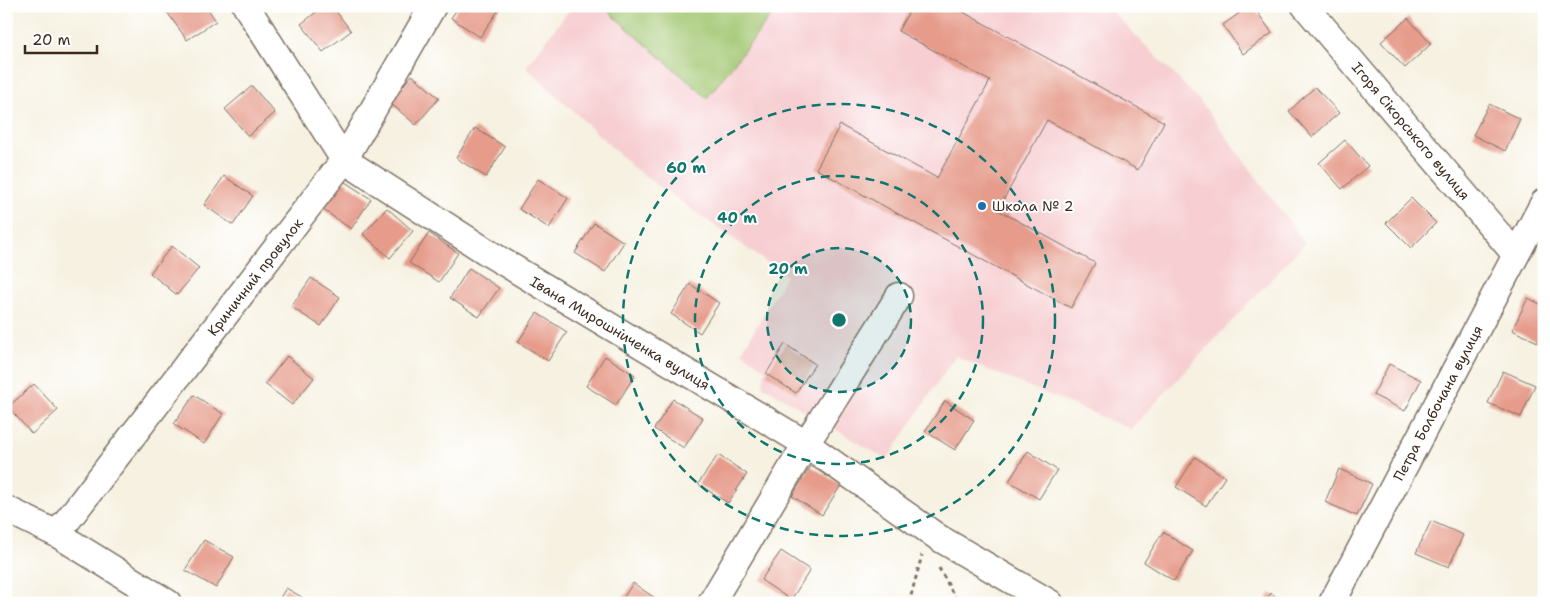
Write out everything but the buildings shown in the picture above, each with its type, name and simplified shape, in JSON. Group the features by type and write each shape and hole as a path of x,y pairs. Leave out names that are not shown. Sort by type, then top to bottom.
{"street":[{"name":"Івана Мирошниченка вулиця","path":"246,6 344,160 490,254 806,444 939,538 1050,603"},
{"name":"Криничний провулок","path":"57,534 344,160 433,6"},
{"name":"Ігоря Сікорського вулиця","path":"1305,6 1516,255"},
{"name":"Петра Болбочана вулиця","path":"1332,603 1544,202"},
{"path":"711,603 806,444 899,296"},
{"path":"6,509 57,534 168,603"}],"path":[{"path":"909,603 924,549"}],"shaded area":[{"name":"Школа № 2","path":"572,6 1107,6 1200,101 1305,243 1131,429 955,356 887,460 763,386 765,369 742,352 786,276 635,169 526,67"}],"green space":[{"path":"602,6 779,6 707,98"}],"place":[{"name":"Школа № 2","path":"982,206"}]}
